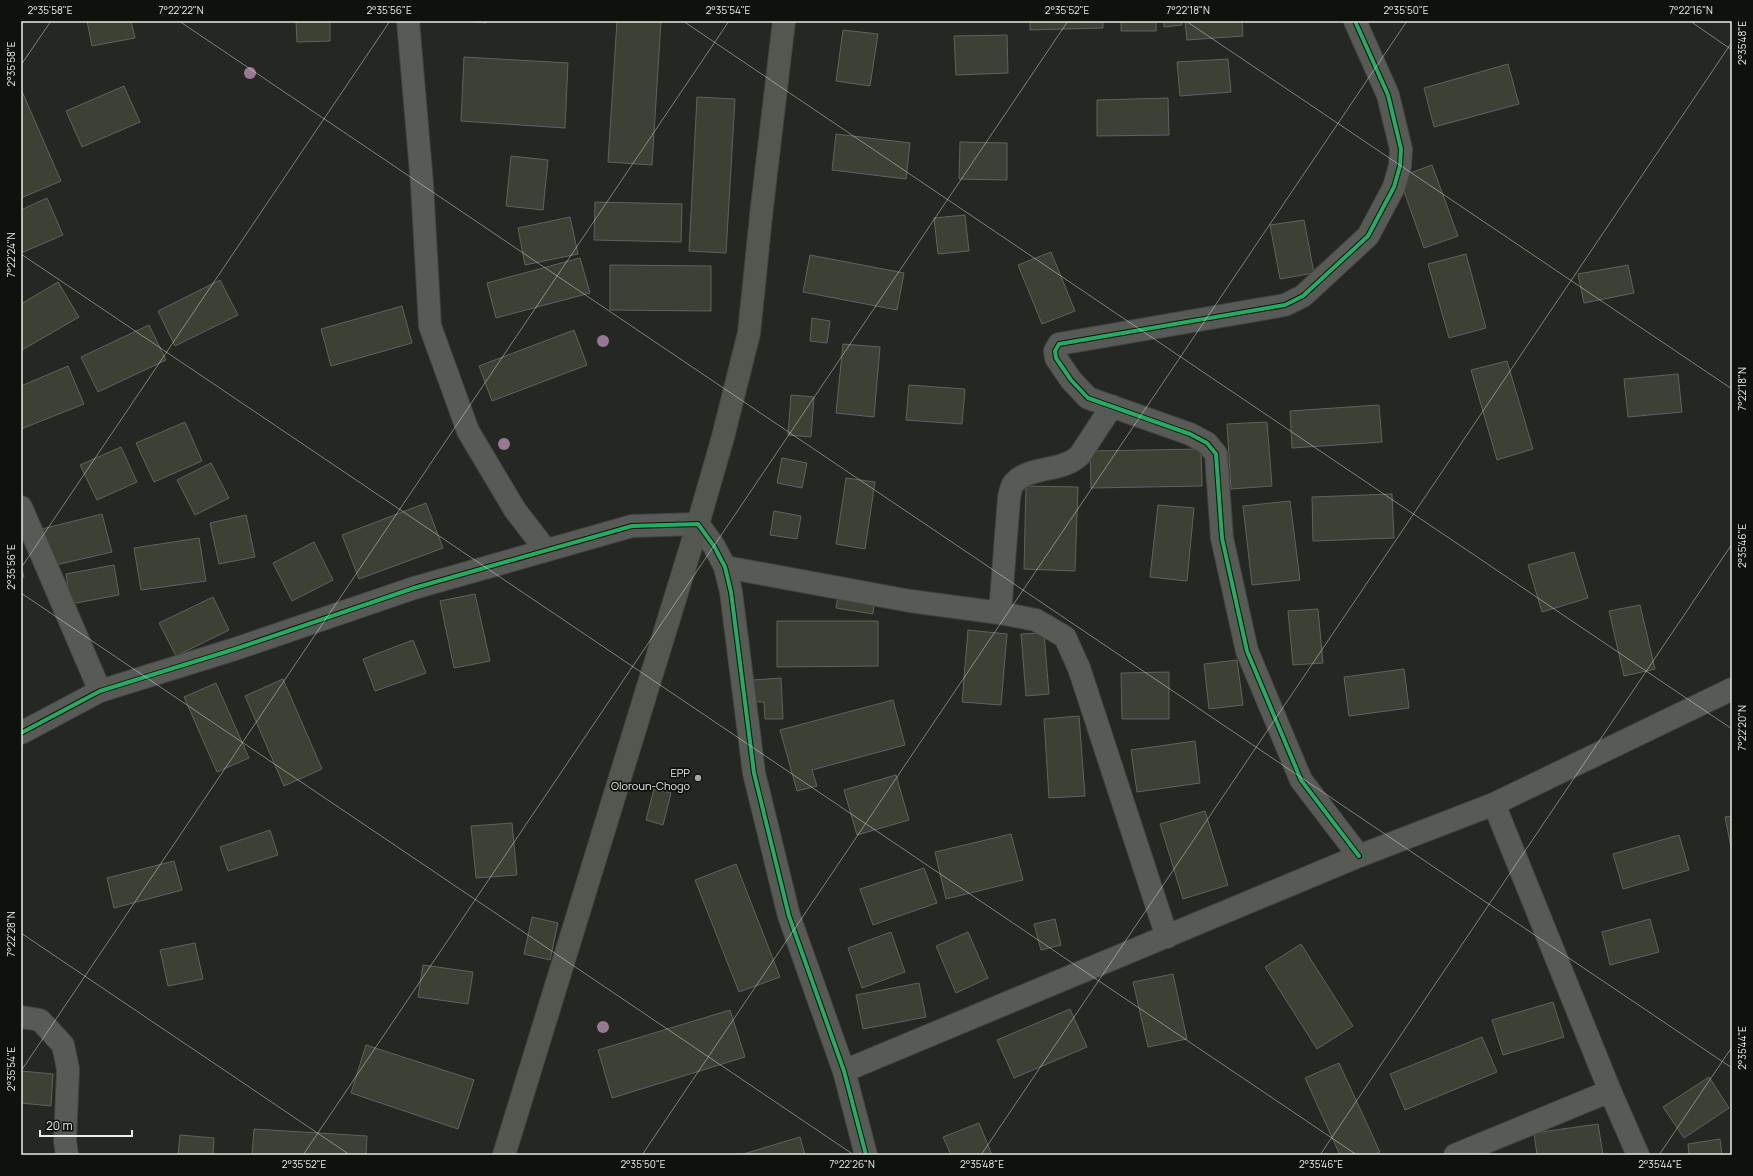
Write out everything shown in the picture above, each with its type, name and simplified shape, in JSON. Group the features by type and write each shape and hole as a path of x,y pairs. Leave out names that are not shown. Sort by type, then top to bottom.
{"street":[{"path":"408,21 422,184 430,326 468,431 515,510 545,550"},
{"path":"504,1155 724,436 749,333 784,21"},
{"path":"1355,21 1388,95 1402,149 1400,166 1394,187 1368,236 1303,296 1285,305 1059,344 1055,351 1056,358 1071,380 1088,398 1190,434 1207,443 1216,454 1222,538 1247,651 1301,780 1359,856"},
{"path":"1000,613 1009,498 1013,484 1023,475 1063,466 1074,461 1080,455 1112,406"},
{"path":"21,507 100,691"},
{"path":"23,736 100,691 236,649 414,588 632,526 698,524"},
{"path":"698,524 714,546 725,567 731,592 754,773 789,916 844,1072 866,1155"},
{"path":"725,567 910,601 1000,613 1036,620 1065,637 1079,668 1167,936"},
{"path":"844,1072 1359,856 1494,804 1732,689"},
{"path":"1494,804 1610,1091 1638,1155"},
{"path":"21,1017 40,1020 63,1045 68,1069 65,1141 67,1155"},
{"path":"1455,1155 1610,1091"}],"building":[{"path":"87,21 131,21 135,38 92,46"},
{"path":"296,21 330,21 330,41 297,42"},
{"path":"467,21 486,21 486,23"},
{"path":"617,21 661,21 652,165 608,162"},
{"path":"1030,21 1103,21 1103,28 1030,30"},
{"path":"1121,21 1156,21 1156,31 1121,31"},
{"path":"1164,21 1182,21 1182,25 1164,27"},
{"path":"1185,21 1242,21 1243,36 1187,40"},
{"path":"843,30 878,34 870,86 836,81"},
{"path":"1007,35 1008,73 956,75 954,36"},
{"path":"464,57 568,63 565,128 461,121"},
{"path":"1228,59 1231,92 1180,96 1177,62"},
{"path":"1508,64 1519,104 1434,127 1424,88"},
{"path":"124,86 140,122 82,147 66,111"},
{"path":"21,89 61,181 21,198"},
{"path":"697,97 735,99 726,253 689,251"},
{"path":"1168,98 1169,135 1097,136 1097,100"},
{"path":"836,134 910,143 906,179 832,170"},
{"path":"960,142 1007,143 1007,180 959,179"},
{"path":"511,156 548,160 543,210 506,206"},
{"path":"1432,165 1458,236 1424,248 1399,177"},
{"path":"47,198 63,235 21,253 21,210"},
{"path":"595,202 682,204 681,242 594,240"},
{"path":"965,215 969,251 938,254 934,218"},
{"path":"570,217 578,254 525,265 518,228"},
{"path":"1304,220 1314,273 1280,279 1270,225"},
{"path":"1051,252 1075,311 1042,324 1018,265"},
{"path":"1466,254 1486,328 1449,338 1428,264"},
{"path":"810,255 904,273 897,310 803,292"},
{"path":"580,258 590,293 496,318 487,283"},
{"path":"610,265 711,266 711,311 610,310"},
{"path":"1628,265 1634,293 1584,303 1578,274"},
{"path":"220,280 238,315 175,346 158,311"},
{"path":"58,282 79,317 22,350 21,304"},
{"path":"402,306 412,343 331,366 321,329"},
{"path":"812,318 830,321 827,343 810,341"},
{"path":"149,325 166,360 98,392 81,357"},
{"path":"574,330 587,365 492,401 479,366"},
{"path":"843,344 880,347 874,417 836,413"},
{"path":"1507,361 1533,449 1497,460 1471,370"},
{"path":"68,366 84,404 21,429 21,386"},
{"path":"1678,374 1682,412 1628,417 1624,379"},
{"path":"909,385 965,389 962,424 906,420"},
{"path":"791,395 814,397 811,437 788,435"},
{"path":"1379,405 1382,442 1292,448 1290,411"},
{"path":"185,422 202,461 154,482 136,443"},
{"path":"1267,422 1272,486 1231,489 1227,424"},
{"path":"121,447 137,482 97,500 80,465"},
{"path":"1201,449 1202,486 1091,488 1090,451"},
{"path":"782,458 807,463 802,488 777,483"},
{"path":"211,463 229,498 195,515 177,480"},
{"path":"846,478 875,482 865,549 836,544"},
{"path":"1026,486 1078,487 1075,571 1024,569"},
{"path":"1392,494 1394,538 1313,541 1312,497"},
{"path":"1290,501 1300,580 1252,585 1243,506"},
{"path":"426,503 443,548 359,579 342,535"},
{"path":"1158,505 1194,508 1187,581 1150,577"},
{"path":"774,511 801,516 797,539 770,535"},
{"path":"102,514 112,552 51,566 42,529"},
{"path":"246,515 255,557 219,564 210,523"},
{"path":"199,538 206,581 141,590 134,548"},
{"path":"314,542 333,580 292,601 273,563"},
{"path":"1574,552 1588,598 1542,612 1528,565"},
{"path":"21,565 24,577 21,578"},
{"path":"114,565 119,595 71,604 66,574"},
{"path":"475,594 490,661 454,668 440,601"},
{"path":"838,596 874,602 873,614 836,608"},
{"path":"213,597 229,630 176,656 159,623"},
{"path":"1640,605 1655,669 1624,676 1609,611"},
{"path":"1318,609 1323,663 1293,665 1288,611"},
{"path":"777,621 878,621 878,666 777,667"},
{"path":"968,630 1007,634 1001,705 962,702"},
{"path":"1044,633 1049,694 1026,696 1021,634"},
{"path":"413,640 426,673 375,691 363,659"},
{"path":"1237,660 1243,705 1209,709 1204,664"},
{"path":"1404,669 1409,708 1349,716 1344,677"},
{"path":"1169,672 1169,719 1122,719 1121,673"},
{"path":"781,678 783,719 765,719 764,702 754,702 753,680"},
{"path":"283,679 322,769 284,786 245,696"},
{"path":"216,683 249,758 217,772 184,697"},
{"path":"893,700 905,745 812,770 817,786 797,791 780,730"},
{"path":"1079,716 1085,796 1049,798 1044,719"},
{"path":"1195,741 1200,783 1137,792 1131,750"},
{"path":"896,775 909,820 857,835 844,790"},
{"path":"654,789 671,793 663,825 646,820"},
{"path":"1205,811 1228,885 1183,899 1160,824"},
{"path":"1732,816 1732,847 1731,847 1725,817"},
{"path":"512,823 517,875 476,878 471,826"},
{"path":"270,830 278,855 228,871 220,847"},
{"path":"1011,834 1023,880 946,899 935,852"},
{"path":"1679,835 1689,870 1623,889 1613,854"},
{"path":"174,861 182,890 114,908 107,878"},
{"path":"736,864 780,977 739,992 695,880"},
{"path":"924,868 937,903 873,925 860,889"},
{"path":"532,917 558,923 550,960 524,954"},
{"path":"1055,919 1061,945 1041,950 1034,924"},
{"path":"1650,919 1659,952 1610,965 1602,932"},
{"path":"891,932 905,972 862,988 848,948"},
{"path":"968,932 988,978 956,993 936,946"},
{"path":"195,943 203,979 168,986 160,950"},
{"path":"1301,944 1353,1026 1317,1049 1265,967"},
{"path":"423,965 473,972 468,1004 418,997"},
{"path":"1173,974 1187,1039 1148,1047 1133,982"},
{"path":"919,983 926,1017 863,1029 856,995"},
{"path":"1553,1002 1564,1037 1503,1055 1492,1020"},
{"path":"1070,1009 1087,1047 1014,1078 997,1040"},
{"path":"730,1010 745,1057 612,1098 598,1050"},
{"path":"1482,1037 1497,1072 1405,1110 1390,1074"},
{"path":"366,1045 474,1080 458,1129 351,1093"},
{"path":"1339,1063 1380,1152 1374,1155 1340,1155 1305,1078"},
{"path":"21,1071 53,1074 51,1106 21,1103"},
{"path":"1709,1077 1729,1108 1684,1138 1663,1107"},
{"path":"979,1123 992,1155 951,1155 943,1137"},
{"path":"1598,1124 1603,1155 1537,1155 1534,1133"},
{"path":"254,1129 367,1136 366,1155 252,1155"},
{"path":"180,1135 214,1138 213,1155 178,1155"},
{"path":"800,1137 805,1155 740,1155"},
{"path":"1720,1139 1722,1155 1689,1155 1688,1144"}],"cycle path":[{"path":"1355,21 1388,95 1401,149 1400,166 1394,187 1368,236 1303,296 1285,305 1059,344 1055,351 1056,358 1071,380 1088,398 1190,434 1207,443 1216,454 1222,538 1247,651 1301,780 1359,856"},
{"path":"21,733 100,691 235,649 414,588 632,526 698,524 714,546 725,567 731,592 754,773 789,916 844,1071 866,1155"}],"place":[{"name":"EPP Oloroun-Chogo","path":"698,778"}]}
